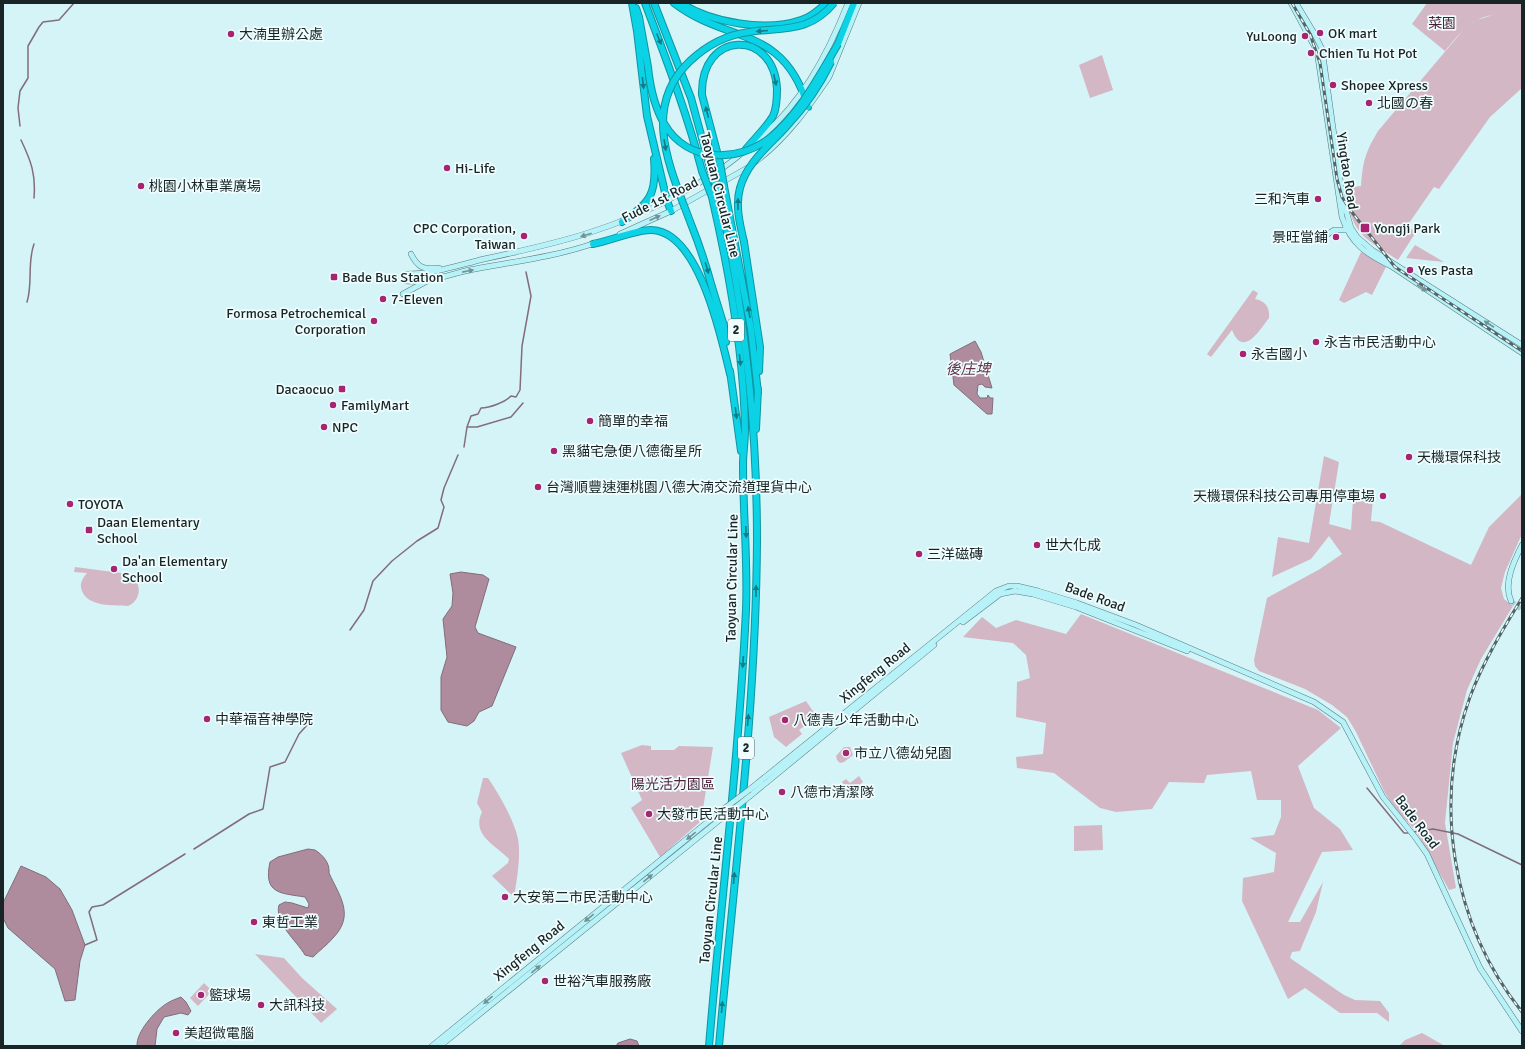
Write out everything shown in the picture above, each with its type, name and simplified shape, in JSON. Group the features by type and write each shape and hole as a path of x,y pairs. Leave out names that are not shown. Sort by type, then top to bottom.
{"highway":[{"path":"633,3 639,17 650,84 658,112 665,126 680,142 695,152 722,156 734,155 753,149 771,137 789,118 808,92 838,44"},
{"path":"633,3 638,31 643,87 652,138 667,201 671,211"},
{"name":"Taoyuan Circular Line","path":"645,3 674,77 690,127 702,172 712,197 729,281 739,354 745,431 743,465 746,536 746,608 729,847 709,1046"},
{"name":"Taoyuan Circular Line","path":"654,3 691,98 710,168 719,194 732,256 742,318 754,449 757,538 756,608 737,848 718,1046"},
{"path":"674,3 696,16 761,43 773,51 793,72 803,90 808,107"},
{"path":"681,3 697,11 728,22 770,24 803,20 819,10 826,3"},
{"path":"743,465 724,326 698,240 667,158 663,126 664,108 678,74 708,46 719,40 749,32 794,28 804,25 825,14 834,3"},
{"path":"754,449 760,347 738,207 741,183 750,166 793,120 818,85 829,67 854,3"},
{"path":"746,150 773,115 776,103 776,81 770,62 758,51 745,45 731,45 724,48 710,60 705,68 702,95 720,163 751,329 758,393"},
{"path":"622,222 638,211 647,202 652,194 654,177 652,138"},
{"path":"593,244 651,229 667,233 674,238 682,246 689,257 703,284 714,314 730,374"}],"main road":[{"name":"Fude 1st Road","path":"407,274 435,272 563,242 622,222 667,201 728,166 762,137 803,90 833,41 848,3"},
{"name":"Fude 1st Road","path":"406,281 430,280 573,250 593,244 621,234 671,211 748,168 776,144 808,107 829,77 859,3"},
{"name":"Yingtao Road","path":"1290,3 1318,51 1339,201 1346,230 1353,241 1379,260 1391,266 1522,353"},
{"name":"Yingtao Road","path":"1296,3 1322,49 1343,200 1351,228 1354,233 1372,250 1522,345"},
{"path":"810,80 808,88 819,91"},
{"path":"1326,236 1334,230 1346,230"},
{"path":"412,254 416,263 425,269 464,264"},
{"path":"403,294 430,280"},
{"path":"1511,601 1508,594 1508,580 1522,545"},
{"name":"Bade Road","path":"944,635 996,591 1009,586 1038,591 1135,627 1303,696 1343,722 1382,797 1427,854 1480,968 1522,1031"},
{"name":"Xingfeng Road","path":"432,1046 721,811 944,635"},
{"name":"Xingfeng Road","path":"440,1046 750,796 944,635"}],"green space":[{"name":"Yongji Park","path":"1427,3 1522,3 1522,88 1490,117 1439,189 1434,187 1407,226 1416,232 1398,260 1375,245 1360,232 1351,215 1345,188 1361,186 1365,157 1378,131 1462,32 1445,51 1412,24"},
{"path":"1102,55 1113,90 1090,98 1079,65"},
{"path":"1415,245 1444,262 1406,258"},
{"path":"1361,252 1386,267 1372,295 1366,292 1344,303 1339,300"},
{"path":"1253,290 1258,293 1255,299 1262,301 1268,308 1269,318 1256,335 1246,342 1241,342 1236,338 1232,330 1211,357 1207,354"},
{"path":"1324,456 1339,462 1329,524 1351,530 1353,499 1373,499 1371,521 1380,522 1471,565 1489,527 1522,494 1522,534 1505,572 1501,588 1504,599 1513,606 1481,659 1467,690 1453,743 1445,823 1456,888 1449,890 1416,831 1396,810 1385,793 1356,732 1347,717 1332,705 1305,689 1259,671 1255,666 1254,660 1267,598 1320,569 1342,554 1329,536 1311,559 1272,577 1278,537 1309,543"},
{"path":"75,567 144,576 144,581 135,580 139,591 135,601 128,606 96,603 85,596 81,588 82,579 87,573 74,572"},
{"path":"1081,614 1318,710 1341,728 1298,766 1314,808 1340,829 1353,850 1322,852 1288,922 1300,922 1323,882 1316,912 1300,951 1292,952 1290,958 1344,995 1355,1000 1380,1001 1389,1013 1389,1022 1377,1013 1340,1013 1305,988 1288,999 1242,901 1243,878 1274,872 1276,853 1250,838 1274,835 1281,817 1281,800 1257,800 1251,771 1207,775 1204,783 1169,782 1152,809 1116,812 1100,808 1054,773 1017,768 1016,757 1043,754 1046,723 1016,717 1017,682 1030,678 1026,655 1013,643 963,637 982,617 996,628 1016,620 1066,634"},
{"path":"806,701 817,717 799,730 802,734 786,747 774,737 769,717"},
{"name":"陽光活力園區","path":"642,745 651,746 651,750 674,750 679,746 713,747 701,821 660,857 631,808 642,800 621,753"},
{"path":"844,747 850,747 853,755 844,762 840,763 836,756"},
{"path":"859,776 863,782 850,792 842,782 846,779 850,783"},
{"path":"483,778 488,778 501,799 510,816 518,839 519,860 514,897 492,876 508,863 509,859 486,839 480,827 479,820 482,812 477,803"},
{"path":"1102,825 1103,850 1074,851 1074,826"},
{"path":"255,954 284,958 302,978 337,1009 321,1023"},
{"name":"籃球場","path":"204,983 212,991 198,1006 190,998"},
{"path":"1422,1033 1445,1046 1399,1046 1405,1040"}],"water":[{"name":"後庄埤","path":"975,341 981,352 992,388 985,387 982,384 978,385 977,394 980,398 987,398 988,395 990,398 993,398 992,414 987,414 954,385 950,354"},
{"path":"461,572 483,575 489,579 475,627 478,633 516,647 492,706 479,712 474,721 467,726 448,722 441,710 441,677 447,657 443,619 452,606 453,593 450,574"},
{"path":"308,849 318,852 327,863 329,873 341,898 344,914 340,930 331,941 313,957 305,955 287,932 278,912 279,905 285,902 308,908 309,904 305,897 281,893 276,890 271,886 268,873 270,862 278,857"},
{"path":"21,866 46,877 60,889 72,910 85,945 80,961 75,1000 65,1001 55,969 8,928 3,918 3,903"},
{"path":"181,997 191,1011 188,1015 181,1013 164,1017 157,1029 155,1046 137,1046 140,1035 147,1022 162,1007"},
{"path":"630,1039 637,1041 639,1046 616,1046 618,1043"}],"waterway":[{"path":"20,126 18,108 20,91 28,78 28,46 43,22 59,20 74,3"},
{"path":"21,140 32,168 34,198"},
{"path":"27,302 30,288 31,258 34,244"},
{"path":"464,447 467,427 471,416 478,414 481,408 497,404 511,396 516,397 520,390 522,346 531,296 526,272"},
{"path":"467,427 477,427 511,417 523,403"},
{"path":"350,630 364,610 373,581 392,561 417,541 438,528 444,507 441,500 444,488 458,455"},
{"path":"194,849 249,814 263,809 270,767 285,762 299,734 308,724 308,718"},
{"path":"1367,788 1404,833 1408,833"},
{"path":"1414,832 1433,829 1458,834 1522,865"},
{"path":"85,945 97,940 89,912 92,907 103,905 185,854"}],"tunnel":[{"path":"1511,601 1522,610"}],"railway":[{"path":"1292,3 1310,34 1320,63 1337,179 1342,197 1351,211 1395,267 1522,351"},
{"path":"1522,598 1487,658 1470,697 1458,737 1452,779 1451,820 1456,861 1465,902 1479,941 1498,978 1522,1012"}],"place":[{"name":"OK mart","path":"1320,33"},
{"name":"大湳里辦公處","path":"231,34"},
{"name":"YuLoong","path":"1305,36"},
{"name":"Chien Tu Hot Pot","path":"1311,53"},
{"name":"Shopee Xpress","path":"1333,85"},
{"name":"北國の春","path":"1369,103"},
{"name":"Hi-Life","path":"447,168"},
{"name":"桃園小林車業廣場","path":"141,186"},
{"name":"三和汽車","path":"1318,199"},
{"name":"Yongji Park","path":"1365,228"},
{"name":"CPC Corporation, Taiwan","path":"524,236"},
{"name":"景旺當鋪","path":"1336,237"},
{"name":"Yes Pasta","path":"1410,270"},
{"name":"Bade Bus Station","path":"334,277"},
{"name":"7-Eleven","path":"383,299"},
{"name":"Formosa Petrochemical Corporation","path":"374,321"},
{"name":"永吉市民活動中心","path":"1316,342"},
{"name":"永吉國小","path":"1243,354"},
{"name":"Dacaocuo","path":"342,389"},
{"name":"FamilyMart","path":"333,405"},
{"name":"簡單的幸福","path":"590,421"},
{"name":"NPC","path":"324,427"},
{"name":"黑貓宅急便八德衛星所","path":"554,451"},
{"name":"天機環保科技","path":"1409,457"},
{"name":"台灣順豐速運桃園八德大湳交流道理貨中心","path":"538,487"},
{"name":"天機環保科技公司專用停車場","path":"1383,496"},
{"name":"TOYOTA","path":"70,504"},
{"name":"Daan Elementary School","path":"89,530"},
{"name":"世大化成","path":"1037,545"},
{"name":"三洋磁磚","path":"919,554"},
{"name":"Da'an Elementary School","path":"114,569"},
{"name":"中華福音神學院","path":"207,719"},
{"name":"八德青少年活動中心","path":"785,720"},
{"name":"市立八德幼兒園","path":"846,753"},
{"name":"八德市清潔隊","path":"782,792"},
{"name":"大發市民活動中心","path":"649,814"},
{"name":"大安第二市民活動中心","path":"505,897"},
{"name":"東哲工業","path":"254,922"},
{"name":"世裕汽車服務廠","path":"545,981"},
{"name":"籃球場","path":"201,995"},
{"name":"大訊科技","path":"261,1005"},
{"name":"美超微電腦","path":"176,1033"}],"park label":[{"name":"菜園","path":"1442,23"}]}
